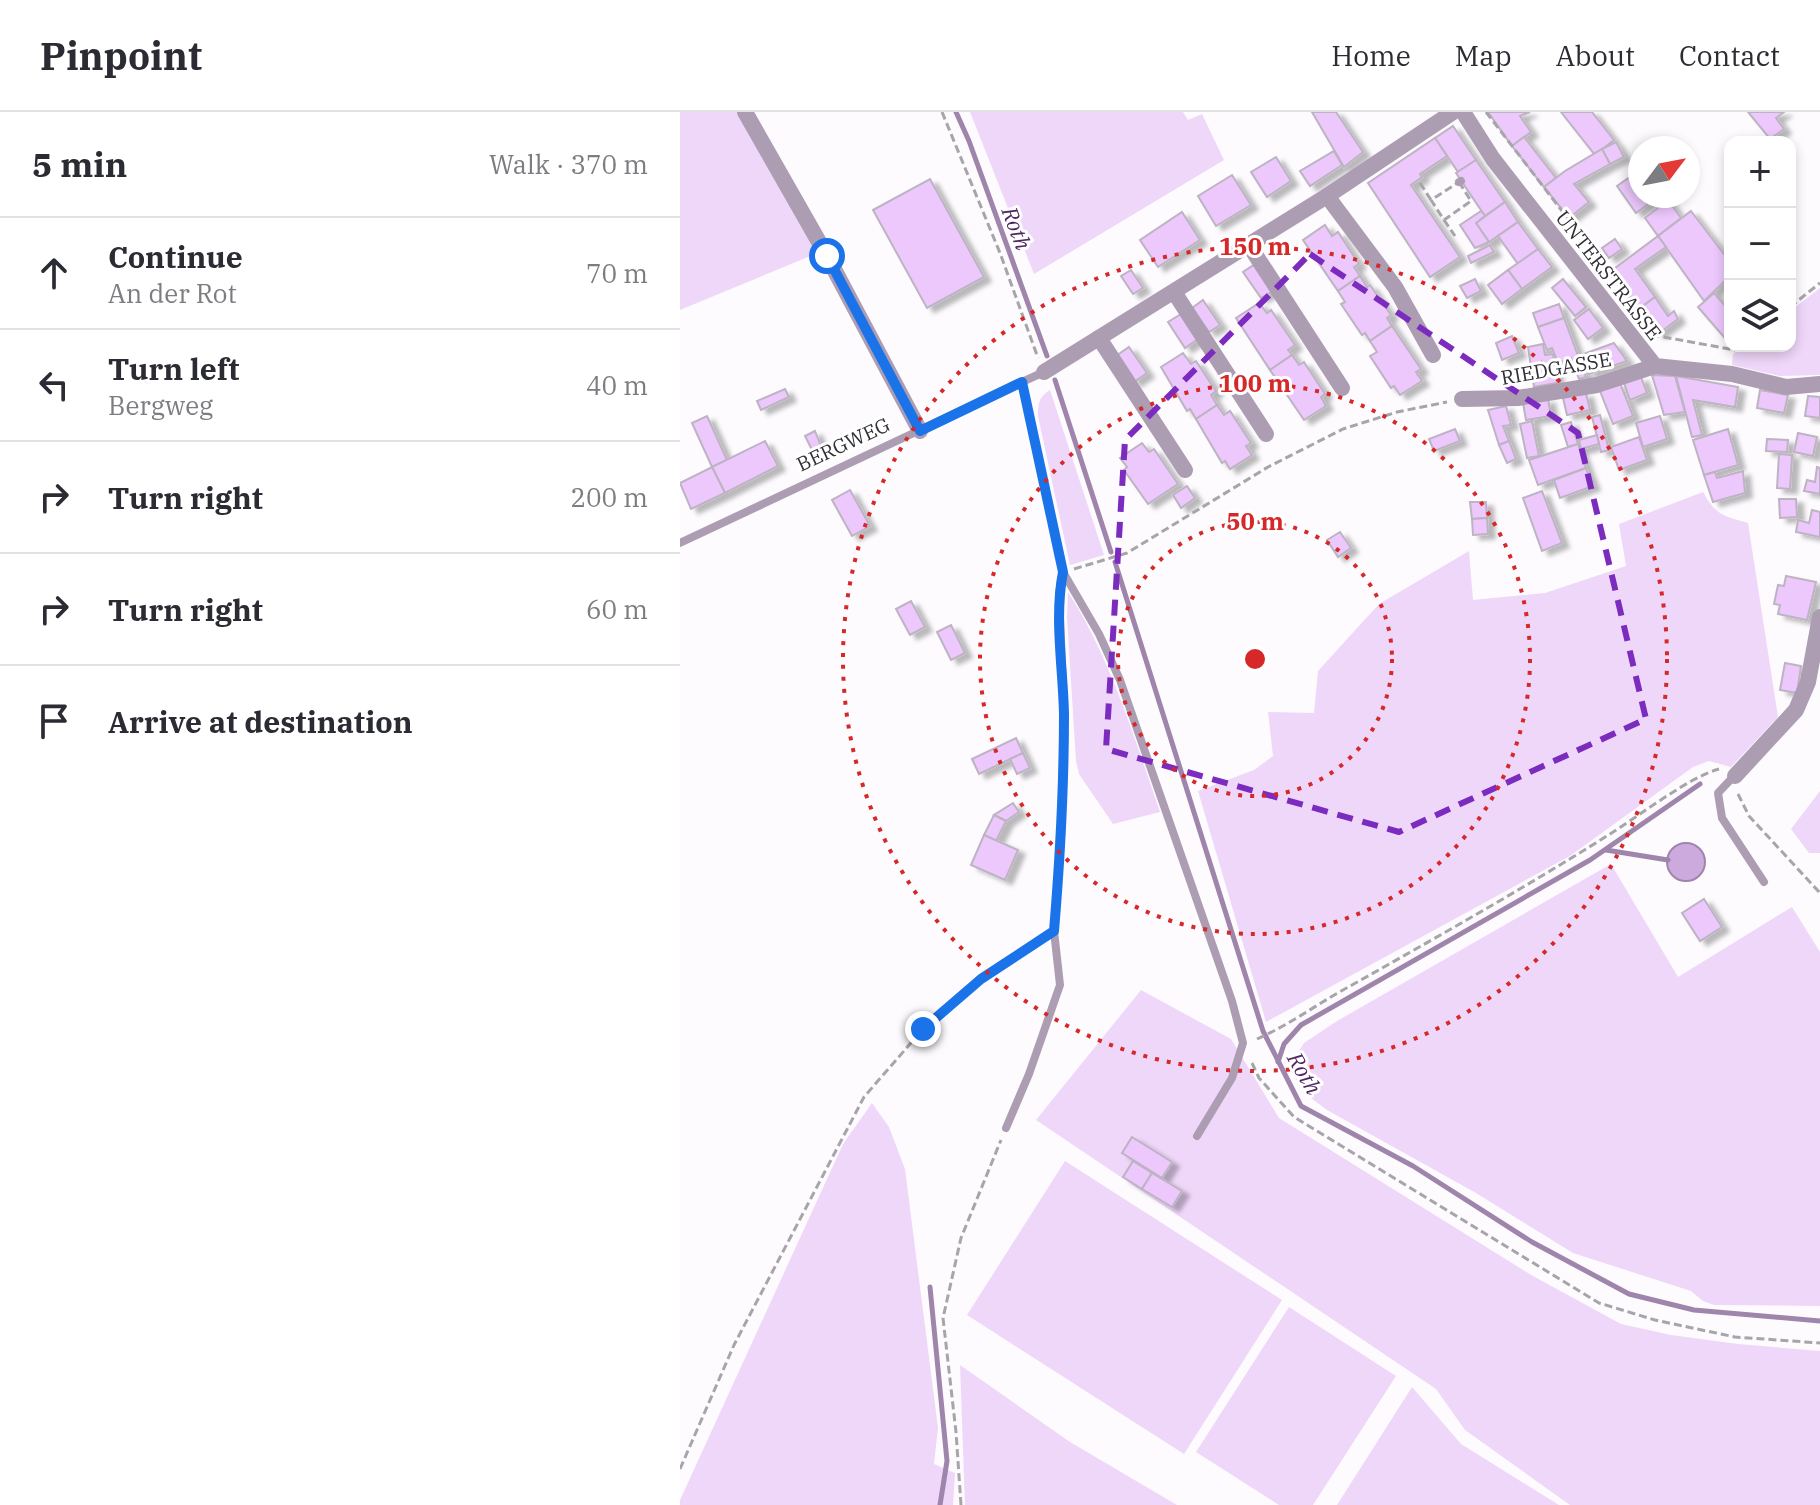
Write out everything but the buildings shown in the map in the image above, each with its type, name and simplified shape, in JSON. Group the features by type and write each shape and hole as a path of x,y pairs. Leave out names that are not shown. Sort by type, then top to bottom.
{"street":[{"path":"745,112 827,256 920,431"},
{"path":"1044,372 1327,196 1453,112"},
{"name":"UNTERSTRASSE","path":"1463,112 1493,159 1655,366 1732,374 1786,387 1820,384"},
{"path":"1327,196 1395,287 1433,355"},
{"path":"1249,245 1342,388"},
{"path":"1174,292 1266,434"},
{"path":"1099,338 1185,470"},
{"name":"RIEDGASSE","path":"1462,399 1518,398 1597,385 1655,366"},
{"path":"1735,776 1796,710 1808,682 1820,617"}],"lane":[{"name":"BERGWEG","path":"680,543 1044,372"},
{"path":"1022,382 1063,572 1099,634 1120,680 1228,987 1243,1043 1232,1078 1197,1136"},
{"path":"1006,1128 1029,1074 1060,985 1054,931 1061,839 1064,714 1059,593 1063,572"},
{"path":"1735,776 1718,793 1722,818 1764,882"}],"path":[{"path":"942,112 1000,253 1044,372"},
{"path":"1486,112 1658,336 1724,348"},
{"path":"1431,200 1460,181 1471,201 1444,220"},
{"path":"1420,183 1455,236"},
{"path":"1796,302 1820,283"},
{"path":"1063,572 1127,553 1268,467 1343,429 1397,412 1462,399"},
{"path":"1257,1039 1434,939 1717,768 1735,776 1734,784 1749,816 1820,893"},
{"path":"680,1469 734,1345 864,1097 923,1029 981,979 1054,931"},
{"path":"1243,1043 1259,1078 1294,1117 1599,1303 1655,1320 1735,1337 1820,1343"},
{"path":"961,1505 943,1318 961,1238 1006,1128"}],"highlighted area":[{"path":"1310,254 1578,433 1646,719 1399,832 1106,749 1125,440"}],"shaded area":[{"path":"680,112 738,112 820,252 680,310"},
{"path":"970,112 1183,112 1188,120 1202,114 1224,160 1034,274"},
{"path":"1820,288 1820,375 1780,376 1732,365 1736,352 1796,352 1796,306"},
{"path":"1050,390 1104,555 1070,565 1038,416 1040,401"},
{"path":"1703,492 1721,514 1748,523 1778,717 1731,767 1709,761 1693,767 1570,856 1266,1022 1198,791 1254,770 1273,756 1268,712 1314,713 1318,671 1379,604 1469,551 1473,600 1545,593 1626,566 1619,524"},
{"path":"1068,592 1109,671 1160,812 1113,824 1079,774 1067,617"},
{"path":"1820,791 1820,853 1809,853 1791,829"},
{"path":"1686,843 1699,849 1705,862 1699,875 1686,881 1673,875 1667,862 1673,849"},
{"path":"1611,864 1678,977 1792,907 1820,952 1820,1306 1714,1305 1691,1291 1573,1253 1476,1193 1327,1110 1303,1092 1293,1074 1294,1059 1304,1043 1337,1021"},
{"path":"1141,990 1231,1039 1279,1118 1533,1276 1621,1324 1671,1335 1820,1351 1820,1505 1570,1505 1465,1430 1436,1389 1036,1120"},
{"path":"872,1103 889,1127 905,1169 938,1428 934,1464 955,1473 953,1505 680,1505 843,1144"},
{"path":"1065,1161 1282,1300 1184,1454 967,1315"},
{"path":"1289,1307 1396,1376 1313,1505 1279,1505 1196,1452"},
{"path":"960,1365 1070,1442 1177,1505 965,1505"},
{"path":"1412,1387 1461,1444 1559,1505 1337,1505"}],"waterway":[{"name":"Roth","path":"956,112 1047,356"},
{"name":"Roth","path":"1055,380 1111,552"},
{"name":"Roth","path":"1115,562 1263,1031 1301,1106 1413,1166 1532,1242 1629,1294 1694,1310 1820,1321"},
{"path":"1278,1062 1284,1044 1301,1025 1590,860 1700,784"},
{"path":"1606,850 1668,860"},
{"path":"930,1287 947,1461 940,1505"}],"route":[{"path":"827,256 920,431 1022,382 1063,572 1059,593 1064,714 1061,839 1054,931 981,979 923,1029"}]}
